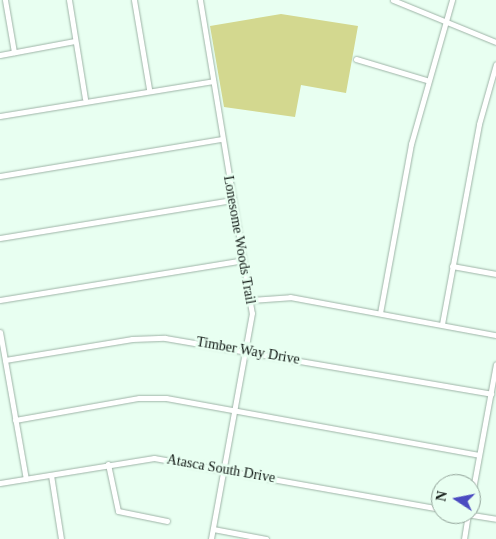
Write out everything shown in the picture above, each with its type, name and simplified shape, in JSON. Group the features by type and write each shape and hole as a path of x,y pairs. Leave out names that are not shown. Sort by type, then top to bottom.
{"street":[{"path":"5,0 14,52"},
{"path":"69,0 85,99"},
{"path":"134,0 149,89"},
{"name":"Lonesome Woods Trail","path":"200,0 232,200 251,300 246,351 211,539"},
{"path":"393,0 496,42"},
{"path":"380,313 426,80 452,0"},
{"path":"0,55 76,42"},
{"path":"356,59 426,80"},
{"path":"442,324 479,124 496,64"},
{"path":"0,116 85,99 213,81"},
{"path":"0,176 222,140"},
{"path":"0,238 232,200"},
{"path":"0,300 243,260"},
{"path":"452,266 496,274"},
{"path":"251,300 284,297 496,335"},
{"path":"0,332 26,479"},
{"name":"Timber Way Drive","path":"5,360 144,338 182,340 491,394"},
{"path":"476,474 496,364"},
{"path":"15,420 148,397 235,410 479,455"},
{"name":"Atasca South Drive","path":"0,483 154,458 431,507"},
{"path":"108,464 118,511 167,521"},
{"path":"51,475 61,539"},
{"path":"481,516 496,519"},
{"path":"464,539 466,524"},
{"path":"213,529 266,539"}],"green space":[{"path":"281,14 358,26 346,93 301,85 295,117 224,107 210,26"}]}
